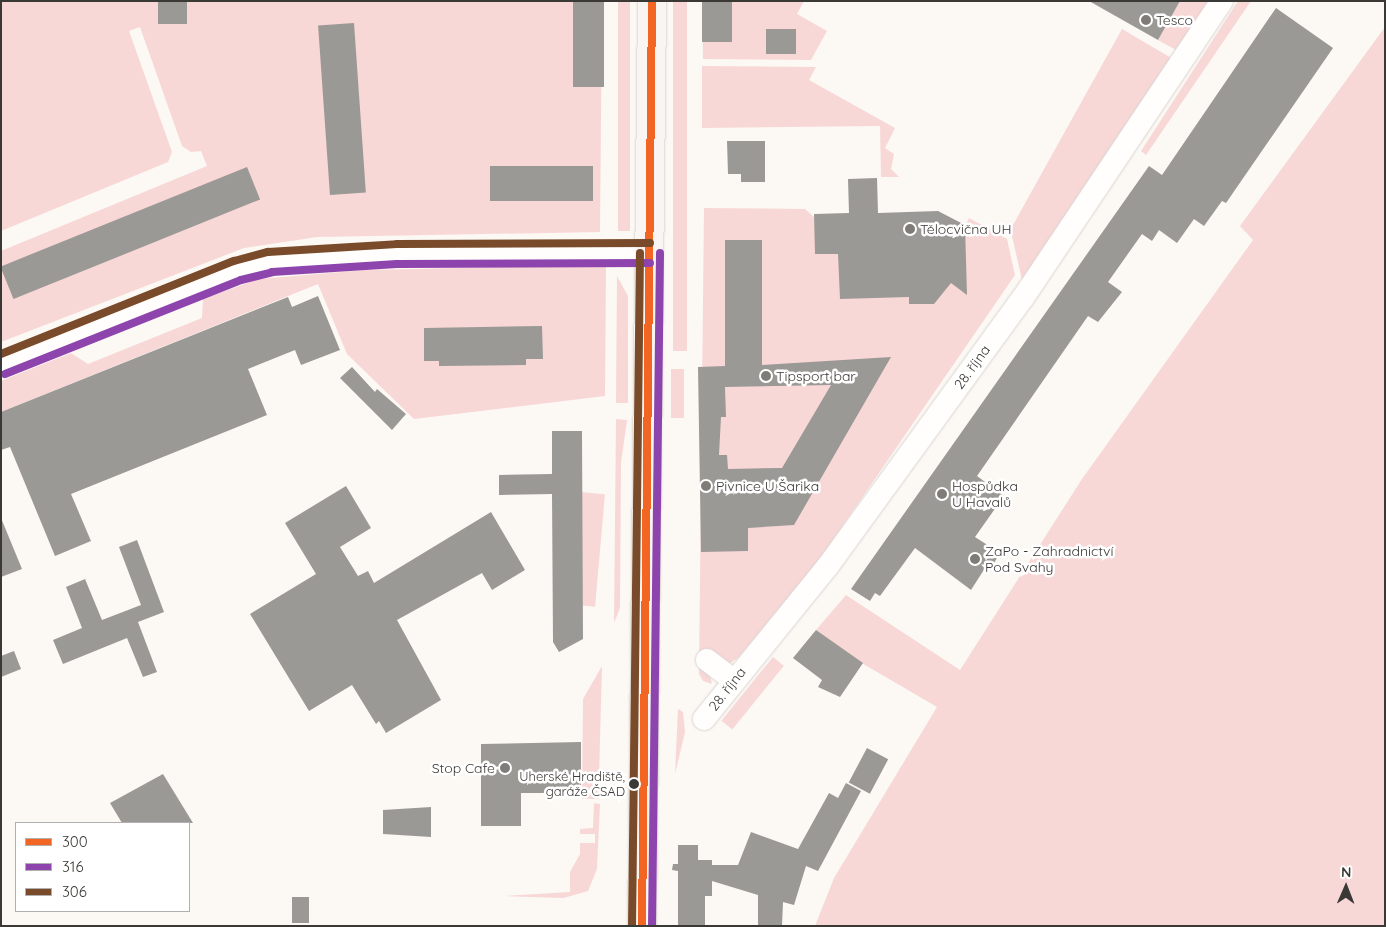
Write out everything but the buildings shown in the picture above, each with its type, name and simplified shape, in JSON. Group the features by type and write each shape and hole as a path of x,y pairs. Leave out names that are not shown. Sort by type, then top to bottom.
{"main road":[{"path":"642,926 652,1"}],"street":[{"name":"28. října","path":"704,719 828,566 1023,298 1222,1"},
{"path":"1,365 238,270 270,262 397,254 650,253"},
{"path":"707,660 734,680"}],"shaded area":[{"path":"1,1 602,1 600,232 317,237 244,248 1,342 1,251 207,166 201,151 191,152 182,146 140,27 129,31 172,152 168,162 1,231"},
{"path":"618,1 630,1 630,231 618,231"},
{"path":"673,1 687,1 687,351 673,351"},
{"path":"702,1 804,1 797,14 827,31 811,60 703,59"},
{"path":"1180,1 1210,1 1178,51 1158,40"},
{"path":"1238,1 1251,1 1146,155 1141,151"},
{"path":"1385,27 1385,926 815,926 834,878 937,707 841,651 816,630 846,595 960,670 1082,479 1253,240 1240,226"},
{"path":"1122,29 1173,59 1022,280 1012,236 1008,234"},
{"path":"702,66 816,67 809,80 895,128 885,148 894,154 891,169 899,177 881,177 880,126 702,128"},
{"path":"704,208 805,209 814,217 964,228 969,218 1007,239 1015,275 815,566 738,658 710,676 712,684 703,681 699,674"},
{"path":"606,265 605,396 414,419 347,354 318,284 1,412 1,381 71,353 88,364 202,318 203,299 259,279 365,270"},
{"path":"617,276 628,296 628,403 616,403"},
{"path":"671,369 684,369 684,418 671,418"},
{"path":"616,419 627,420 621,463 620,608 614,623"},
{"path":"580,492 605,494 595,607 570,605"},
{"path":"773,657 784,666 732,730 721,721"},
{"path":"602,666 599,777 595,777 599,799 582,799 583,699"},
{"path":"678,709 683,712 685,732 675,774"},
{"path":"594,803 600,804 597,869 588,891 563,898 504,896 570,892 570,872 580,854 580,843 595,843 595,834 580,834 580,829 593,828"}],"transit line":[{"name":"300","path":"642,926 652,1"},
{"name":"306","path":"1,354 234,261 268,252 397,244 650,243"},
{"name":"306","path":"632,926 640,253"},
{"name":"316","path":"652,926 660,253"},
{"name":"316","path":"5,374 241,280 272,272 397,264 650,263"}],"place":[{"name":"Tesco","path":"1146,20"},
{"name":"Tělocvična UH","path":"910,229"},
{"name":"Tipsport bar","path":"766,376"},
{"name":"Pivnice U Šarika","path":"706,486"},
{"name":"Hospůdka U Havalů","path":"942,494"},
{"name":"ZaPo - Zahradnictví Pod Svahy","path":"975,559"},
{"name":"Stop Cafe","path":"505,768"},
{"name":"Uherské Hradiště, garáže ČSAD","path":"634,784"}]}
